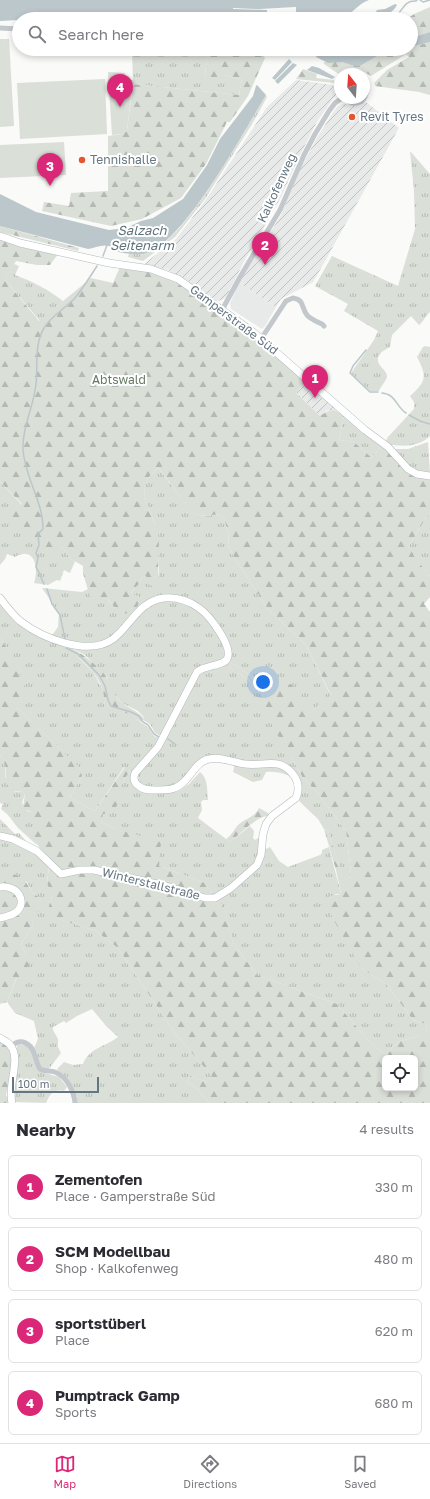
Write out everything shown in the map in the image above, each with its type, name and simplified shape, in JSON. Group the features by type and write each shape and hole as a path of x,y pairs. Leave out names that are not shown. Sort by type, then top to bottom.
{"street":[{"path":"0,28 12,29"},
{"name":"Kalkofenweg","path":"222,310 240,276 280,210 304,155 315,134 334,104"},
{"name":"Gamperstraße Süd","path":"0,236 20,243 109,263 142,267 165,273 178,279 193,288 261,339 365,430 388,447 408,469 417,474 430,476"},
{"path":"261,339 286,300 293,298 302,303 307,315 324,326"},
{"name":"Winterstallstraße","path":"0,598 15,616 31,628 59,642 80,645 96,645 112,640 141,609 157,600 169,598 179,600 199,608 211,620 219,632 227,646 228,656 222,663 205,667 197,672 158,747 135,773 134,778 136,783 141,788 147,790 174,788 186,780 196,766 202,761 211,758 218,758 244,764 266,763 281,765 294,776 298,786 296,798 272,816 266,824 263,834 261,855 257,865 250,873 226,893 212,898 205,898 166,886 94,870 80,870 61,874 37,851 13,839 0,836"},
{"path":"0,887 7,886 16,890 19,894 21,904 13,914 0,918"},
{"path":"0,1038 11,1046 15,1062 10,1088 12,1103"},
{"path":"11,1046 20,1042 31,1047 40,1068 45,1071 55,1072 66,1081 74,1094 75,1103"}],"shaded area":[{"path":"296,80 333,85 334,87 334,97 317,122 280,199 246,258 226,297 222,300 213,301 187,280 168,270 144,264 176,239 205,201 267,107"},
{"path":"343,104 369,104 399,128 313,282 281,299 276,307 239,283 281,215 301,167 334,111 338,106"},
{"path":"239,283 276,307 262,329 231,309 230,303"},
{"path":"306,381 337,411 328,410 320,416 296,393"}],"green space":[{"path":"430,7 430,32 418,36 418,12"},
{"path":"0,39 9,39 14,126 0,127"},
{"path":"430,42 430,95 375,86 374,83 387,70 409,57 408,56 418,56 418,45"},
{"path":"132,56 207,56 205,79 223,75 242,80 239,95 133,84"},
{"path":"207,56 264,56 265,58 248,96 230,122 227,122 206,164 181,198 142,219 111,226 42,211 44,202 69,206 71,193 108,191 108,136 123,134 127,130 133,84 239,95 242,80 223,75 214,83 205,79"},
{"path":"377,56 403,56 371,76 370,68 334,68 334,71 324,64 324,62 342,62 354,66 360,66"},
{"path":"303,69 317,74 316,78 334,80 334,83 296,79"},
{"path":"108,72 124,73 128,80 133,80 127,130 123,134 112,135"},
{"path":"105,79 107,134 20,139 17,83"},
{"path":"266,95 267,97 252,124 205,199 175,237 143,261 128,257 129,253 144,254 160,246 177,231 212,185"},
{"path":"64,142 66,175 0,178 0,145"},
{"path":"410,151 430,174 430,312 419,325 411,316 392,335 390,347 382,352 378,358 379,364 387,374 387,377 379,391 370,391 351,373 374,340 378,331 344,311 348,304 315,286 332,256 398,286 415,229 414,191"},
{"path":"0,226 79,248 78,251 0,232"},
{"name":"Abtswald","path":"0,239 58,254 50,265 37,265 16,261 5,280 39,321 91,278 113,283 120,267 146,271 182,285 291,367 306,381 296,393 320,416 332,410 344,416 339,440 354,442 372,458 382,445 409,474 430,480 430,516 427,516 409,546 415,558 430,576 430,597 424,604 430,612 430,1103 210,1103 196,1088 187,1082 190,1076 207,1082 217,1082 174,1032 118,948 96,931 46,915 52,897 47,883 50,858 40,848 35,840 33,829 34,815 30,811 25,810 23,807 25,794 23,792 12,791 8,787 5,764 0,755 0,638 9,651 25,687 17,707 79,767 82,776 70,796 77,802 95,811 125,767 130,771 123,782 117,806 109,812 103,814 101,822 117,829 161,842 159,866 205,883 225,909 233,943 257,975 337,1004 368,1040 385,1055 398,1042 427,1033 426,1024 413,1020 387,985 361,968 332,917 327,902 328,898 330,896 341,894 336,870 324,829 328,830 344,881 350,877 351,873 346,831 316,791 303,778 259,701 263,690 225,664 228,661 270,688 291,684 309,713 331,695 306,645 268,609 235,559 229,546 228,532 224,518 219,514 208,516 197,514 193,511 182,500 158,468 148,478 144,487 145,501 157,528 159,539 159,577 157,583 152,586 148,584 146,576 143,575 139,584 131,592 134,595 139,596 139,603 135,609 125,614 117,610 107,599 94,599 90,597 83,573 83,566 71,559 61,546 45,547 38,545 25,537 13,526 8,520 22,504 0,482"},
{"path":"14,264 19,266 15,275 40,286 63,301 40,321 5,280"},
{"path":"425,346 430,347 430,436 426,440 416,444 399,446 388,444 386,442 387,438 414,409 414,402 410,396 420,386 424,378 423,369 417,357"},
{"path":"344,416 382,445 372,458 354,442 339,440"},
{"path":"428,442 430,473 415,471 392,449 408,449"},
{"path":"158,468 193,511 197,514 208,516 219,514 224,518 228,532 229,546 235,559 268,609 306,645 331,696 309,713 228,661 232,654 231,652 196,605 158,597 117,634 100,643 74,643 50,635 53,634 58,627 59,613 42,588 82,592 88,589 91,597 94,599 107,599 115,608 136,595 131,592 139,584 143,575 159,577 157,528 145,501 144,487 148,478"},
{"path":"0,482 61,546 71,559 75,561 70,573 64,570 60,581 57,580 48,585 34,583 36,571 34,560 27,554 22,554 15,557 7,554 0,565"},
{"path":"427,516 430,516 430,576 414,558 409,546"},
{"path":"163,600 183,602 203,613 224,644 226,655 222,660 202,666 162,736 155,733 150,724 143,720 144,717 138,711 122,703 112,692 107,677 85,655 69,646 103,645 154,603"},
{"path":"0,601 32,631 64,646 75,654 93,672 103,690 105,707 132,714 136,719 149,728 154,736 161,739 132,772 131,779 135,786 174,790 177,792 189,784 200,772 206,781 208,800 203,800 201,802 202,810 198,818 230,842 250,826 254,831 253,838 255,840 262,836 256,864 215,896 205,883 159,866 117,829 101,822 102,814 130,771 124,767 95,811 77,802 70,796 82,776 61,750 17,707 9,651 0,638"},
{"path":"64,646 69,647 81,654 100,669 107,678 114,694 118,699 144,718 141,722 130,714 124,712 115,713 105,707 103,691 97,678 82,660"},
{"path":"225,664 263,690 290,755 303,778 316,791 346,831 351,873 350,877 344,882 328,830 324,829 318,819 300,802 299,799 301,790 289,768 251,763 214,755 201,759 190,773 173,787 144,787 139,783 138,774 149,760 200,672"},
{"path":"0,755 5,762 5,777 15,792 23,792 25,794 22,803 27,811 32,812 34,815 34,835 37,845 18,828 8,815 1,809 3,804 0,803"},
{"path":"235,764 262,765 281,768 293,778 280,773 266,772 262,780 253,782 233,772"},
{"path":"259,808 268,813 268,816 254,822 230,842 226,839 239,824 258,811"},
{"path":"0,819 15,834 19,833 27,842 9,834 0,834"},
{"path":"7,839 39,855 49,864 47,883 52,896 47,915 96,931 118,948 174,1032 218,1083 207,1082 190,1076 187,1082 196,1088 210,1103 77,1103 77,1097 57,1069 64,1062 73,1065 83,1064 89,1054 118,1037 107,1027 92,1009 66,1023 64,1021 53,1027 58,1039 58,1047 61,1053 48,1070 41,1067 34,1048 38,1039 34,1021 15,1013 7,1002 26,955 21,944 33,925 31,910 42,900 32,892 27,882 0,874 0,840"},
{"path":"270,847 279,861 288,867 320,855 322,850 329,847 341,894 335,894 361,968 387,985 413,1020 426,1024 427,1033 398,1042 385,1055 368,1040 337,1004 257,975 233,943 225,910 217,899 250,875 264,850"},
{"path":"5,870 24,879 32,892 42,900 41,912 32,911 33,925 21,944 26,955 30,972 16,979 7,1002 0,1004 0,874"},
{"path":"0,1041 7,1046 11,1054 12,1067 6,1095 10,1103 0,1103"},
{"path":"19,1044 29,1047 45,1073 59,1077 67,1087 64,1091 52,1093 46,1103 14,1102 16,1050"}],"water":[{"path":"0,0 369,0 365,1 352,12 296,12 296,7 259,9 233,8 267,10 267,12 12,12 12,20 0,21"},
{"path":"395,4 397,5 390,12 376,12 377,10 385,9"},
{"path":"430,32 430,42 418,45 418,36"},
{"path":"377,56 360,66 354,66 342,62 328,63 316,57"},
{"path":"289,59 292,62 275,80 272,78"},
{"path":"293,63 297,65 278,84 275,81"},
{"path":"312,66 319,68 334,78 332,79 307,70"},
{"name":"Salzach Seitenarm","path":"257,85 266,95 228,159 194,210 176,231 159,247 143,254 122,253 106,246 88,249 0,226 0,194 36,212 109,230 126,228 141,221 153,218 183,199 207,165 220,139 253,96"}],"waterway":[{"path":"399,12 408,2 417,0"},
{"path":"420,0 423,2 430,0"},
{"path":"103,256 107,245"},
{"path":"44,584 36,567 38,558 36,553 39,545 38,534 43,529 42,519 24,460 23,450 24,433 35,392 39,341 46,324 75,298 97,266"},
{"path":"366,350 353,366 350,373 370,392 378,392"},
{"path":"382,393 393,398 406,413"},
{"path":"409,415 430,424"},
{"path":"47,589 52,604 60,615 65,639"},
{"path":"66,648 78,654 99,675 105,686 111,706 139,716 154,734 159,737"},
{"path":"168,739 175,744"}],"place":[{"name":"Pumptrack Gamp","path":"120,107"},
{"name":"Revit Tyres","path":"352,117"},
{"name":"Tennishalle","path":"82,160"},
{"name":"sportstüberl","path":"50,186"},
{"name":"SCM Modellbau","path":"265,265"},
{"name":"Zementofen","path":"315,398"}]}
